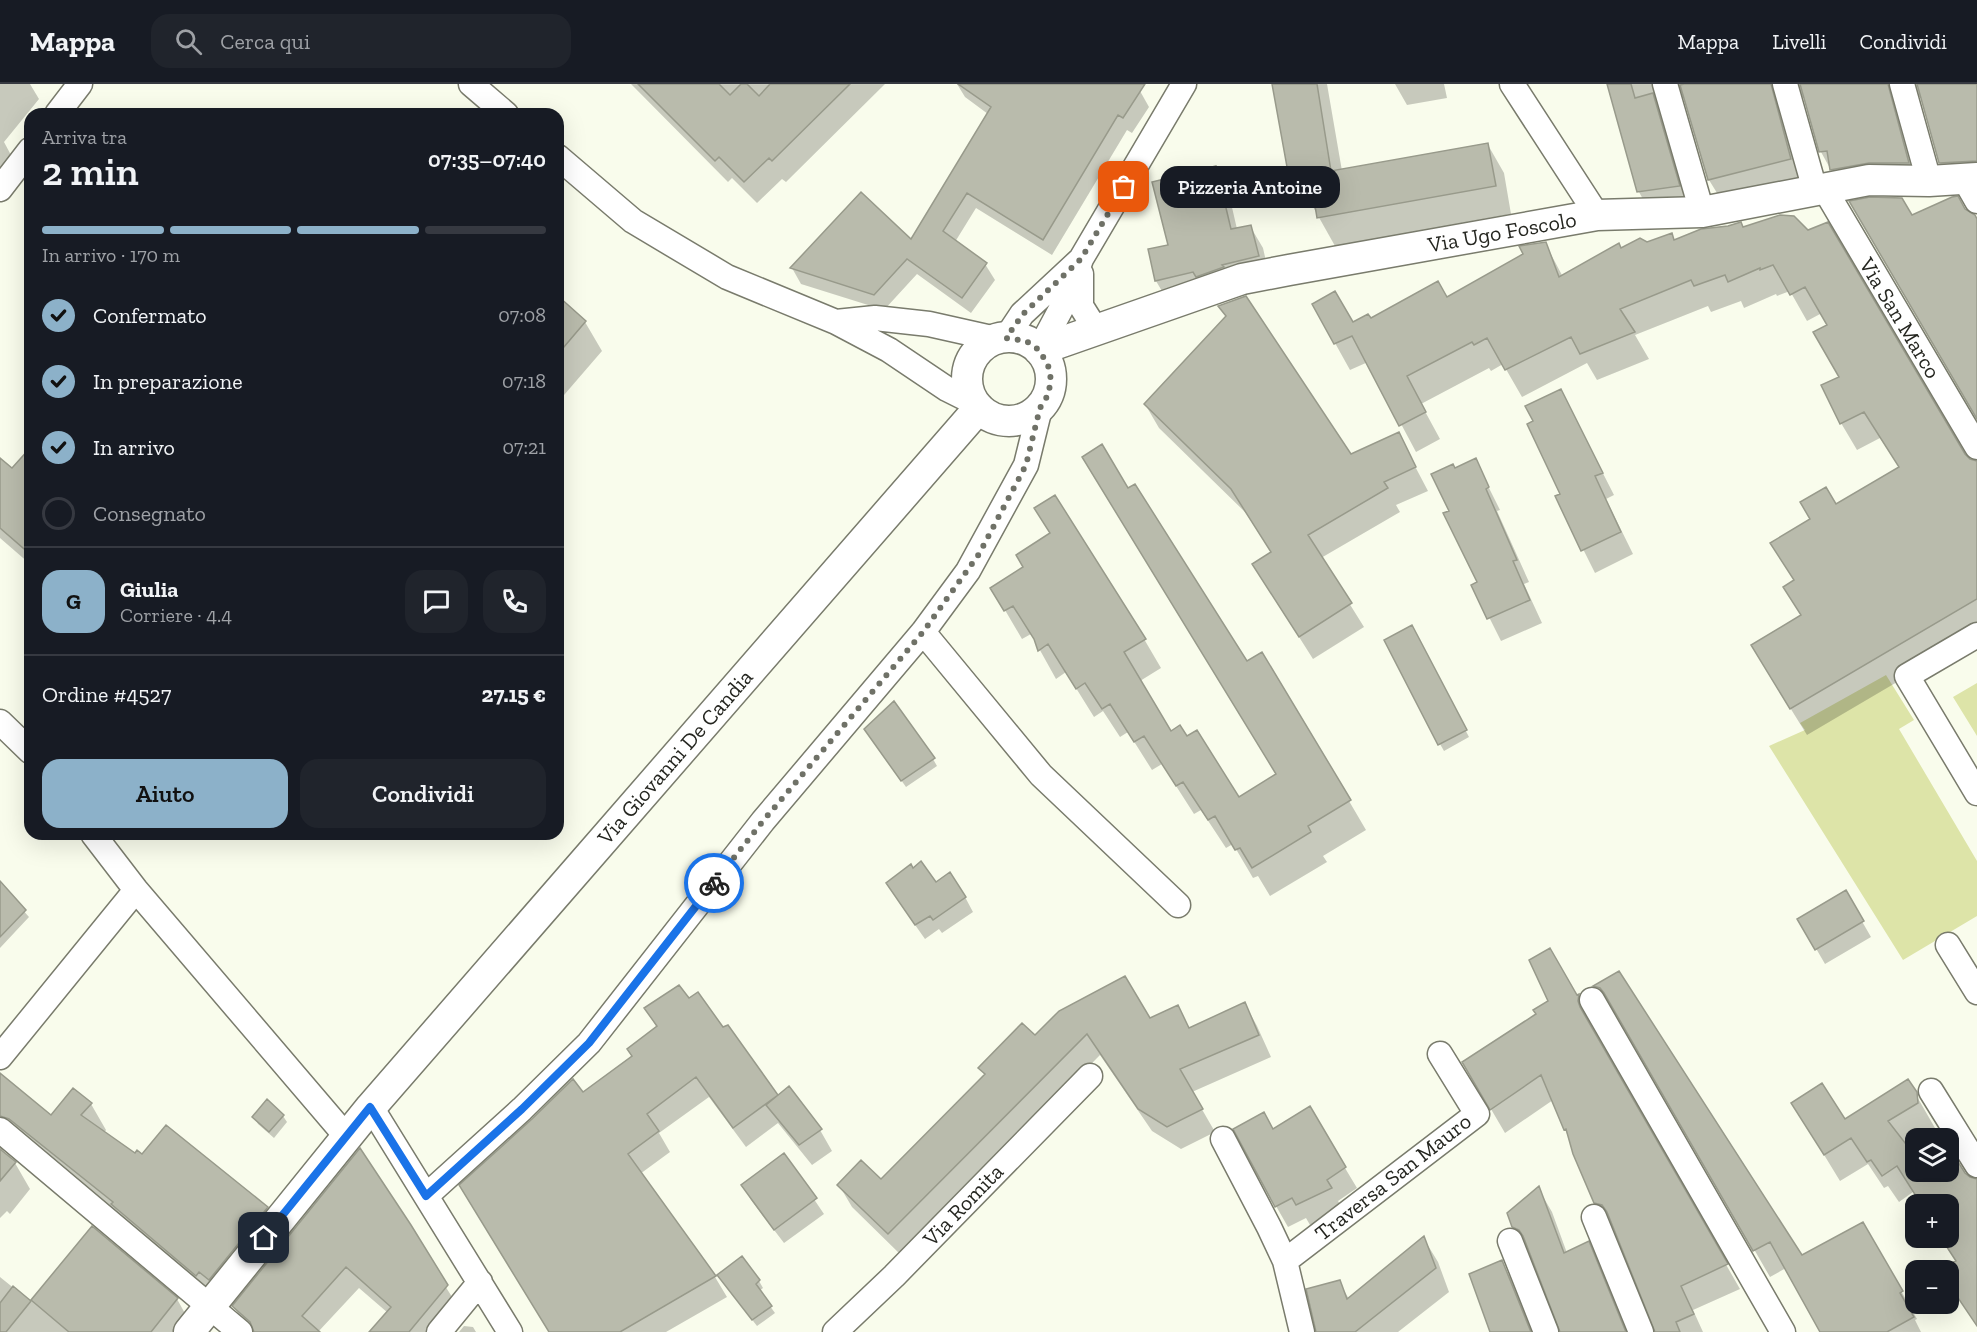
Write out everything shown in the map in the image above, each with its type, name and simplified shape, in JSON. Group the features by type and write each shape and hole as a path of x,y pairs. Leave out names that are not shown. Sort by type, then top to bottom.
{"street":[{"path":"62,108 80,84"},
{"path":"471,84 499,108"},
{"path":"1039,350 1069,294 1081,259 1184,84"},
{"path":"1512,84 1597,215"},
{"path":"1665,84 1702,212"},
{"name":"Via San Marco","path":"1785,84 1819,189 1977,447"},
{"path":"1902,84 1929,181"},
{"path":"0,189 24,158"},
{"path":"564,162 633,221 727,276 836,322 889,350 947,390 976,405 990,417 1009,422 1025,418 1040,408"},
{"name":"Via Ugo Foscolo","path":"1039,350 1242,279 1597,215 1702,212 1869,180 1929,181 1973,186"},
{"path":"1081,259 1081,306 1096,330"},
{"path":"976,405 967,381 970,363 983,346 1001,339 1023,314 1081,259"},
{"path":"426,1196 522,1109 589,1043 763,821 923,632 968,571 1026,465 1040,408 1048,395 1051,380 1048,365 1039,350 1026,341 1001,339 928,324 875,318 836,322"},
{"name":"Via Giovanni De Candia","path":"189,1332 370,1107 976,405"},
{"path":"923,632 1041,775 1178,905"},
{"path":"1977,635 1907,676 1977,793"},
{"path":"0,722 24,745"},
{"path":"98,840 136,890 346,1136"},
{"path":"0,1057 136,890"},
{"path":"1948,945 1977,992"},
{"path":"1592,1000 1784,1332"},
{"name":"Traversa San Mauro","path":"1285,1261 1478,1114 1440,1054"},
{"name":"Via Romita","path":"835,1332 894,1276 1090,1076"},
{"path":"1931,1091 1977,1165"},
{"path":"370,1107 510,1332"},
{"path":"0,1130 240,1332"},
{"path":"1223,1139 1285,1261 1302,1332"},
{"path":"1594,1216 1641,1332"},
{"path":"1510,1241 1546,1332"},
{"path":"439,1332 480,1282"}],"green space":[{"path":"1886,675 1914,720 1899,729 1977,861 1977,916 1903,960 1769,746 1805,730 1800,723"},
{"path":"1977,683 1977,736 1953,697"}],"building":[{"path":"638,84 719,84 730,95 741,84 747,84 759,96 770,84 850,84 772,161 769,158 744,182 719,157 715,161"},
{"path":"958,84 1145,84 1123,118 1118,115 1043,240 967,193 943,231 987,263 962,298 907,259 874,295 790,268 861,192 911,239 991,107"},
{"path":"1272,84 1317,84 1331,171 1488,143 1496,186 1317,218 1313,193 1304,195 1301,176 1289,178"},
{"path":"1607,84 1631,84 1635,98 1653,93 1680,186 1637,192"},
{"path":"1771,84 1791,159 1708,180 1680,85"},
{"path":"1800,84 1888,84 1909,163 1869,163 1830,170 1827,151 1819,152"},
{"path":"1917,84 1977,84 1977,161 1939,163"},
{"path":"1216,166 1231,229 1251,225 1259,256 1222,265 1224,267 1196,277 1193,272 1155,281 1148,249 1168,245 1152,182"},
{"path":"1958,196 1965,209 1977,219 1977,419 1849,201 1870,197 1902,198 1912,215"},
{"path":"1780,215 1794,216 1808,230 1828,222 1965,454 1977,461 1977,599 1790,709 1751,645 1801,615 1783,587 1794,580 1770,543 1810,519 1800,502 1826,487 1836,504 1899,467 1864,412 1840,424 1821,385 1839,377 1813,332 1827,325 1805,287 1790,295 1773,265 1728,282 1725,275 1694,286 1691,280 1620,309 1635,332 1580,354 1571,337 1505,370 1487,338 1474,345 1472,342 1407,376 1426,412 1399,426 1352,336 1334,344 1312,304 1335,291 1353,322 1368,314 1371,318 1438,281 1447,297 1523,254 1519,246 1546,242 1559,277 1619,243 1621,248 1640,238 1647,242 1672,233 1674,240 1701,229 1741,222 1743,227"},
{"path":"1246,296 1351,454 1399,432 1416,467 1384,482 1388,488 1308,535 1352,603 1299,637 1252,564 1271,552 1231,489 1144,404 1226,316 1218,306"},
{"path":"564,301 586,321 564,347"},
{"path":"1561,389 1603,473 1595,476 1621,532 1581,551 1555,496 1560,494 1527,424 1533,421 1525,406"},
{"path":"1102,444 1128,488 1135,484 1247,661 1262,652 1351,800 1308,826 1311,832 1252,868 1240,848 1235,850 1215,816 1208,820 1183,782 1176,786 1144,736 1134,742 1110,704 1102,709 1085,683 1076,689 1048,644 1038,651 1034,639 1013,606 1004,611 990,588 1023,567 1016,555 1050,533 1034,508 1055,495 1146,639 1124,652 1171,731 1180,725 1187,736 1197,730 1239,797 1276,774 1082,457"},
{"path":"24,455 24,549 0,528 0,458 12,468"},
{"path":"1476,458 1489,487 1486,489 1517,560 1513,561 1530,600 1487,619 1471,585 1477,582 1443,513 1449,511 1431,474 1453,464 1455,468"},
{"path":"1412,625 1467,730 1438,745 1384,640"},
{"path":"894,701 935,758 901,781 864,729"},
{"path":"921,861 936,882 950,872 966,897 933,920 930,916 915,925 886,883 911,864 913,868"},
{"path":"0,881 26,910 0,937"},
{"path":"1846,890 1864,921 1815,950 1797,919"},
{"path":"1550,948 1577,995 1579,994 1580,1007 1728,1264 1681,1286 1694,1314 1676,1322 1680,1332 1655,1332 1607,1212 1602,1205 1594,1203 1573,1154 1566,1129 1564,1130 1541,1075 1490,1110 1462,1062 1536,1014 1533,1010 1548,1001 1529,960"},
{"path":"1619,971 1802,1255 1863,1222 1903,1291 1900,1293 1905,1302 1905,1314 1912,1314 1914,1317 1887,1332 1820,1332 1770,1242 1753,1251 1604,993 1600,988 1593,986"},
{"path":"1125,976 1150,1018 1178,1005 1189,1028 1245,1002 1259,1035 1180,1069 1203,1109 1167,1127 1138,1109 1087,1034 888,1234 837,1185 861,1160 881,1179 985,1074 978,1068 1022,1023 1035,1035 1059,1011"},
{"path":"679,985 689,998 698,992 723,1027 728,1025 778,1095 733,1128 696,1077 647,1114 659,1131 628,1154 716,1276 620,1332 549,1332 459,1185 573,1079 583,1092 632,1056 627,1049 657,1026 644,1008"},
{"path":"0,1073 51,1115 73,1088 92,1103 81,1115 135,1153 137,1150 142,1154 166,1125 268,1207 209,1280 199,1272 196,1276 111,1204 113,1202 9,1119 0,1116"},
{"path":"1908,1079 1917,1092 1918,1103 1888,1121 1905,1143 1905,1179 1897,1166 1882,1176 1871,1160 1867,1162 1851,1138 1824,1155 1791,1103 1822,1083 1845,1119"},
{"path":"789,1086 822,1129 799,1145 766,1105"},
{"path":"267,1099 284,1115 269,1132 252,1117"},
{"path":"1310,1106 1346,1167 1327,1180 1332,1188 1296,1205 1292,1198 1275,1207 1233,1129 1264,1112 1273,1129"},
{"path":"360,1148 448,1285 409,1332 369,1332 391,1307 346,1267 302,1316 320,1332 254,1332 250,1322 232,1306"},
{"path":"0,1149 16,1162 0,1181"},
{"path":"784,1153 817,1198 774,1230 741,1185"},
{"path":"1959,1163 1965,1173 1977,1179 1977,1326 1959,1299 1959,1260 1955,1260 1948,1248 1959,1248 1959,1194 1915,1194 1907,1182 1959,1182"},
{"path":"1539,1186 1564,1253 1589,1241 1626,1332 1560,1332 1523,1236 1519,1230 1512,1227 1507,1213"},
{"path":"92,1226 178,1298 151,1332 69,1332 31,1300"},
{"path":"1424,1236 1436,1268 1355,1332 1316,1332 1306,1289 1340,1280 1347,1299"},
{"path":"742,1256 760,1280 756,1284 772,1306 752,1320 717,1275"},
{"path":"1502,1260 1531,1332 1490,1332 1469,1274"},
{"path":"13,1286 31,1301 6,1332 0,1332 0,1303"}],"way so far":[{"path":"714,883 763,821 923,632 979,554 1026,465 1040,408 1048,395 1051,380 1048,365 1039,350 1026,341 1006,338 1023,314 1081,259 1124,187"}],"place":[{"name":"Pizzeria Antoine","path":"1124,187"}],"route":[{"path":"264,1238 370,1107 426,1196 522,1109 589,1043 714,883"}]}
